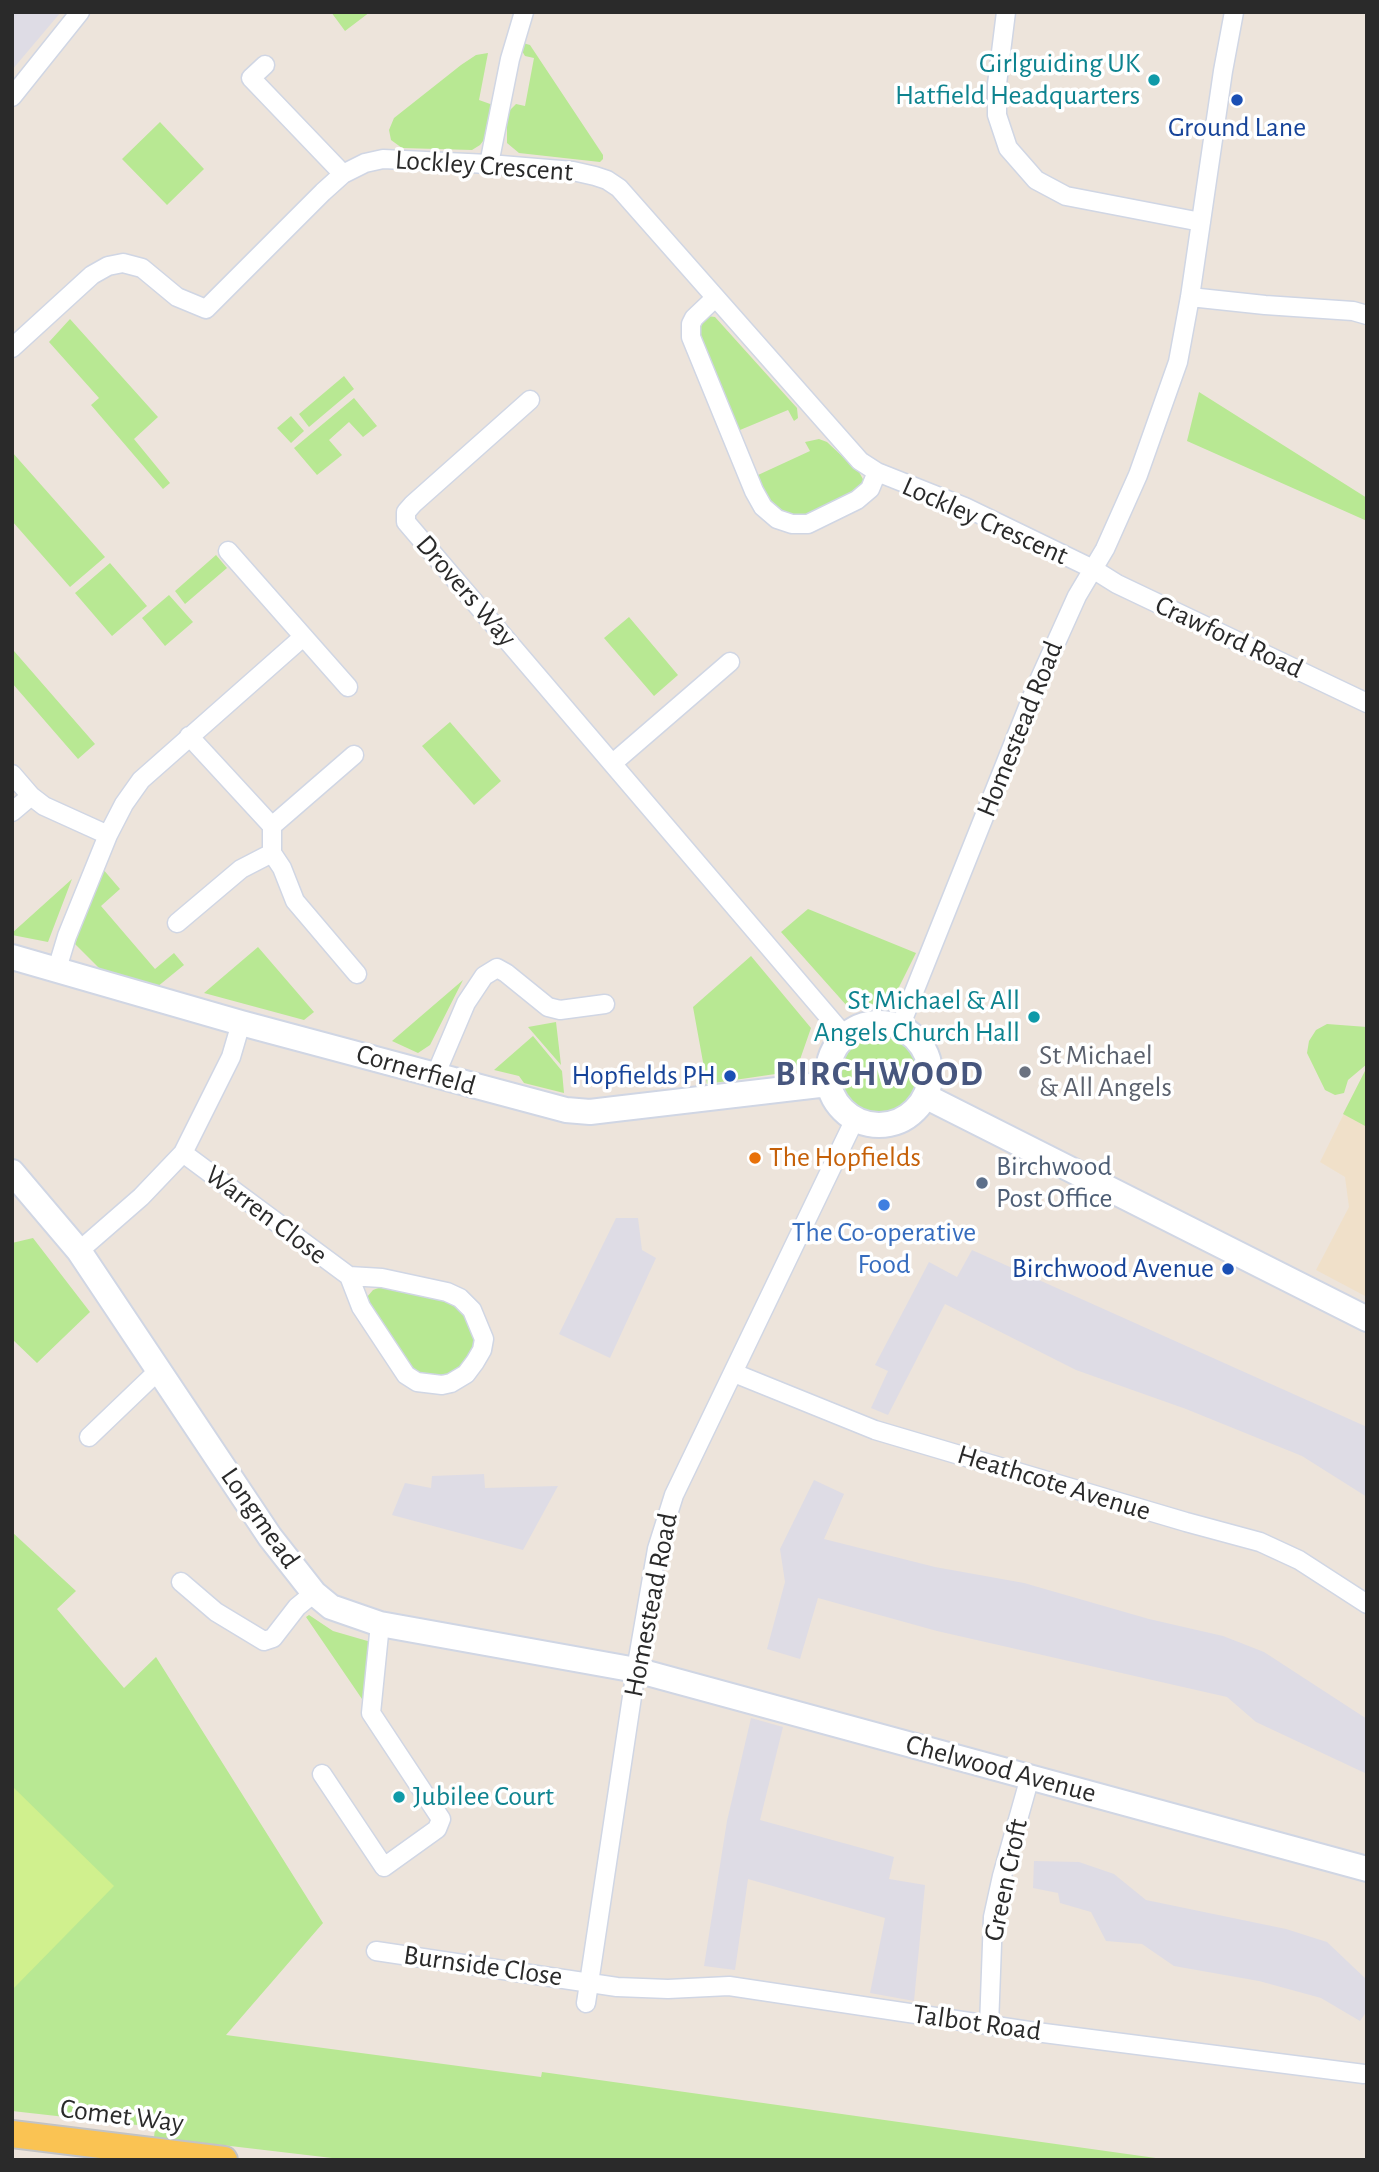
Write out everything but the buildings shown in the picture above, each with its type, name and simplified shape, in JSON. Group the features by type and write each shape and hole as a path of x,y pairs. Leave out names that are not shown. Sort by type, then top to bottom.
{"main road":[{"name":"Comet Way","path":"12,2134 224,2160"}],"street":[{"path":"12,97 80,12"},
{"path":"489,164 510,59 524,12"},
{"path":"1006,12 997,84 997,115 1008,148 1036,180 1066,196 1201,222"},
{"path":"1234,12 1190,297 1367,314"},
{"path":"265,65 251,78 343,174"},
{"name":"Lockley Crescent","path":"12,348 92,275 108,266 123,263 132,265 153,276 177,297 206,309 343,174 365,163 383,159 573,171 607,180 620,188 860,461 877,472 965,508 1093,569"},
{"name":"Homestead Road","path":"900,1027 1036,687 1077,596 1121,512 1153,437 1178,362 1190,297"},
{"name":"Lockley Crescent","path":"715,298 694,318 691,337 763,507 777,519 792,524 808,524 857,500 870,489 877,472"},
{"name":"Drovers Way","path":"530,400 412,504 406,512 406,522 844,1035"},
{"path":"228,551 348,687"},
{"name":"Crawford Road","path":"1093,569 1117,584 1367,703"},
{"path":"57,970 67,936 108,835 124,804 141,780 303,637"},
{"path":"613,763 730,662"},
{"path":"189,736 272,826 272,853 282,868 295,901 357,974"},
{"path":"272,826 354,755"},
{"path":"12,774 31,796 44,806 108,835"},
{"path":"12,812 31,796"},
{"path":"177,923 241,869 272,853"},
{"name":"Cornerfield","path":"12,957 542,1106 590,1112 828,1084"},
{"path":"435,1076 466,1003 484,976 497,968 548,1007 560,1010 604,1004"},
{"path":"886,1022 914,1036 924,1049 930,1080 925,1096 916,1110 902,1120 887,1125 870,1125 855,1119 837,1104 828,1084 828,1066 833,1049 844,1035 857,1027 886,1022"},
{"path":"79,1251 141,1197 183,1153 231,1057 242,1023"},
{"path":"925,1096 1367,1319"},
{"name":"Homestead Road","path":"586,2003 657,1549 674,1495 855,1119"},
{"name":"Warren Close","path":"183,1153 349,1276 361,1307 405,1375 417,1382 442,1385 466,1374 475,1362 484,1339 472,1310 460,1298 447,1292 382,1278 349,1276"},
{"name":"Longmead","path":"12,1172 79,1251 270,1537 314,1593 331,1607 380,1624 636,1670"},
{"path":"89,1437 159,1370"},
{"name":"Heathcote Avenue","path":"734,1373 875,1430 1260,1542 1299,1560 1367,1604"},
{"path":"181,1582 216,1612 264,1641 273,1638 297,1607 314,1593"},
{"path":"322,1774 384,1867 436,1829 441,1819 371,1713 380,1624"},
{"name":"Chelwood Avenue","path":"636,1670 1367,1869"},
{"name":"Green Croft","path":"989,2026 993,1917 1030,1777"},
{"name":"Burnside Close","path":"376,1951 590,1982"},
{"name":"Talbot Road","path":"590,1982 617,1987 668,1989 729,1986 989,2026 1364,2074"}],"shaded area":[{"path":"12,12 61,12 12,70"},
{"path":"1367,1067 1367,1297 1316,1270 1349,1207 1345,1177 1320,1162"},
{"path":"616,1218 638,1218 642,1250 656,1258 610,1358 559,1334"},
{"path":"972,1250 1367,1427 1367,1497 1302,1456 1186,1409 1076,1370 945,1304 888,1415 871,1408 888,1371 875,1365 929,1262 957,1277"},
{"path":"484,1474 485,1488 558,1486 523,1550 392,1515 405,1483 431,1488 432,1476"},
{"path":"814,1480 844,1494 824,1539 935,1567 1024,1583 1149,1619 1223,1636 1264,1652 1367,1719 1367,1774 1256,1722 1227,1697 937,1631 818,1598 800,1659 767,1649 785,1582 780,1549"},
{"path":"751,1718 783,1727 760,1820 894,1857 889,1879 925,1885 914,2001 870,1993 885,1918 748,1879 735,1970 704,1966 727,1821"},
{"path":"1034,1861 1079,1862 1114,1874 1146,1900 1286,1929 1327,1942 1367,1980 1367,2011 1360,2021 1321,1998 1259,1981 1174,1966 1142,1944 1106,1941 1091,1912 1060,1903 1058,1893 1033,1888"}],"green space":[{"path":"331,12 370,12 345,31"},
{"path":"523,43 530,45 603,155 600,162 519,153 507,143 507,113 516,104 525,106 534,58 525,56 522,51"},
{"path":"488,53 479,100 493,105 491,131 480,145 472,150 402,148 391,140 389,130 394,118 461,65 476,55"},
{"path":"160,122 204,169 167,205 122,159"},
{"path":"707,316 715,317 797,408 798,418 794,421 788,410 740,430 732,426 694,330"},
{"path":"70,319 158,417 134,439 170,483 163,489 91,405 99,398 49,342"},
{"path":"344,376 354,389 309,427 299,414"},
{"path":"1199,392 1367,498 1367,521 1187,441"},
{"path":"354,398 377,426 363,437 349,422 329,440 342,455 317,475 294,448"},
{"path":"291,416 304,431 291,443 277,428"},
{"path":"819,439 827,442 859,472 864,481 863,490 803,519 775,514 756,483 758,475 810,451 805,442"},
{"path":"12,452 105,557 70,587 12,521"},
{"path":"216,555 227,568 185,604 175,591"},
{"path":"110,563 147,606 112,636 75,593"},
{"path":"169,595 193,622 165,646 142,618"},
{"path":"629,617 678,675 654,696 604,638"},
{"path":"14,651 95,744 78,759 12,683"},
{"path":"450,722 501,781 474,805 422,746"},
{"path":"102,868 120,889 101,906 155,969 174,953 184,965 157,987 102,971 75,944"},
{"path":"72,879 48,942 12,935 12,933"},
{"path":"808,909 916,953 891,1003 847,1006 781,932"},
{"path":"258,947 314,1012 304,1020 204,993"},
{"path":"751,956 811,1028 796,1071 707,1084 693,1007"},
{"path":"463,980 430,1045 418,1053 392,1041"},
{"path":"556,1022 561,1065 528,1027"},
{"path":"1327,1024 1367,1027 1367,1064 1348,1080 1344,1093 1335,1095 1325,1090 1307,1053 1309,1041 1316,1030"},
{"path":"879,1035 894,1038 907,1046 915,1059 918,1074 915,1089 907,1102 894,1110 879,1113 864,1110 851,1102 843,1089 840,1074 843,1059 851,1046 864,1038"},
{"path":"533,1036 562,1071 564,1093 524,1083 519,1076 494,1070"},
{"path":"1367,1067 1367,1127 1343,1114"},
{"path":"33,1238 90,1312 37,1363 12,1339 12,1243"},
{"path":"381,1287 451,1300 466,1311 475,1342 461,1369 448,1376 430,1377 414,1372 368,1305 367,1297 373,1290"},
{"path":"12,1532 76,1591 57,1609 124,1688 156,1657 323,1923 226,2035 541,2077 542,2072 1170,2160 349,2160 154,2137 156,2121 137,2125 12,2111"},
{"path":"309,1615 333,1631 371,1642 366,1700 362,1699 306,1617"},
{"path":"12,1786 114,1886 12,1990"}],"place":[{"name":"Girlguiding UK Hatfield Headquarters","path":"1154,80"},
{"name":"Ground Lane","path":"1237,100"},
{"name":"St Michael & All Angels Church Hall","path":"1034,1017"},
{"name":"St Michael & All Angels","path":"1025,1072"},
{"name":"Hopfields PH","path":"730,1076"},
{"name":"The Hopfields","path":"755,1158"},
{"name":"Birchwood Post Office","path":"982,1183"},
{"name":"The Co-operative Food","path":"884,1205"},
{"name":"Birchwood Avenue","path":"1228,1269"},
{"name":"Jubilee Court","path":"399,1797"}],"district":[{"name":"BIRCHWOOD","path":"880,1074"}]}
